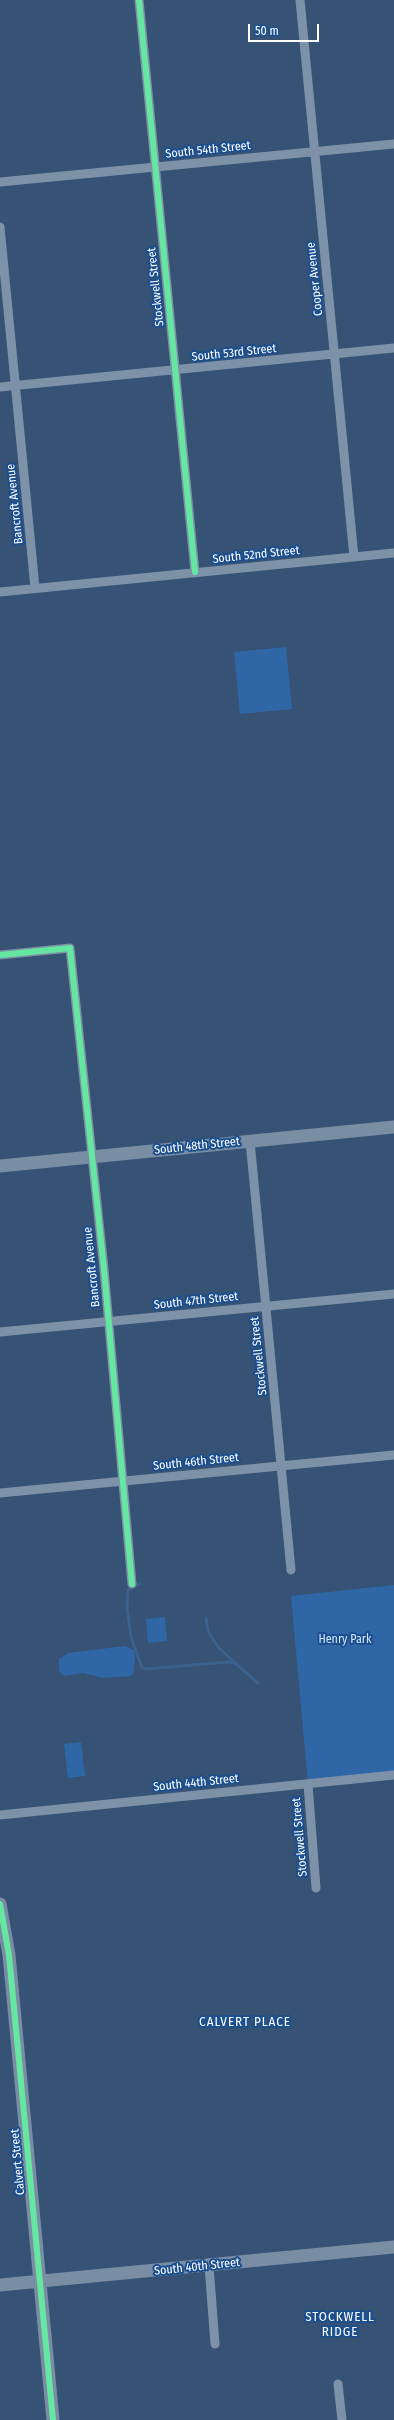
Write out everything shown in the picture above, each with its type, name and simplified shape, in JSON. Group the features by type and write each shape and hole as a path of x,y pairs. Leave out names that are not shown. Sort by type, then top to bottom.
{"main road":[{"name":"South 48th Street","path":"0,1166 394,1127"},
{"name":"Calvert Street","path":"0,1904 9,1955 53,2420"},
{"name":"South 40th Street","path":"0,2285 394,2247"}],"street":[{"name":"Stockwell Street","path":"139,0 195,572"},
{"name":"Cooper Avenue","path":"300,0 354,557"},
{"name":"South 54th Street","path":"0,182 394,144"},
{"name":"Bancroft Avenue","path":"0,227 35,588"},
{"name":"South 53rd Street","path":"0,387 394,348"},
{"name":"South 52nd Street","path":"0,592 394,553"},
{"name":"Bancroft Avenue","path":"0,955 70,948 109,1321 132,1584"},
{"name":"Stockwell Street","path":"250,1141 291,1570"},
{"name":"South 47th Street","path":"0,1332 394,1294"},
{"name":"South 46th Street","path":"0,1493 394,1455"},
{"name":"South 44th Street","path":"0,1815 394,1775"},
{"name":"Stockwell Street","path":"308,1784 316,1888"},
{"path":"209,2266 215,2344"},
{"path":"338,2384 342,2420"}],"green space":[{"path":"286,647 292,709 240,714 234,652"},
{"name":"Henry Park","path":"394,1585 394,1775 308,1784 291,1596"},
{"path":"165,1617 167,1641 148,1643 146,1619"},
{"path":"125,1646 134,1650 135,1654 134,1672 131,1676 103,1678 83,1673 64,1676 59,1671 59,1659 68,1653"},
{"path":"81,1742 85,1776 68,1778 64,1744"}],"waterway":[{"path":"140,1584 128,1590 127,1607 131,1637 142,1668 146,1669 228,1662 235,1663 258,1683"},
{"path":"206,1618 208,1631 218,1647 234,1662"}],"cycle path":[{"path":"139,0 195,572"},
{"path":"0,955 70,948 104,1269 132,1584"},
{"path":"0,1904 9,1955 53,2420"}],"district":[{"name":"CALVERT PLACE","path":"245,2022"},
{"name":"STOCKWELL RIDGE","path":"340,2324"}]}
